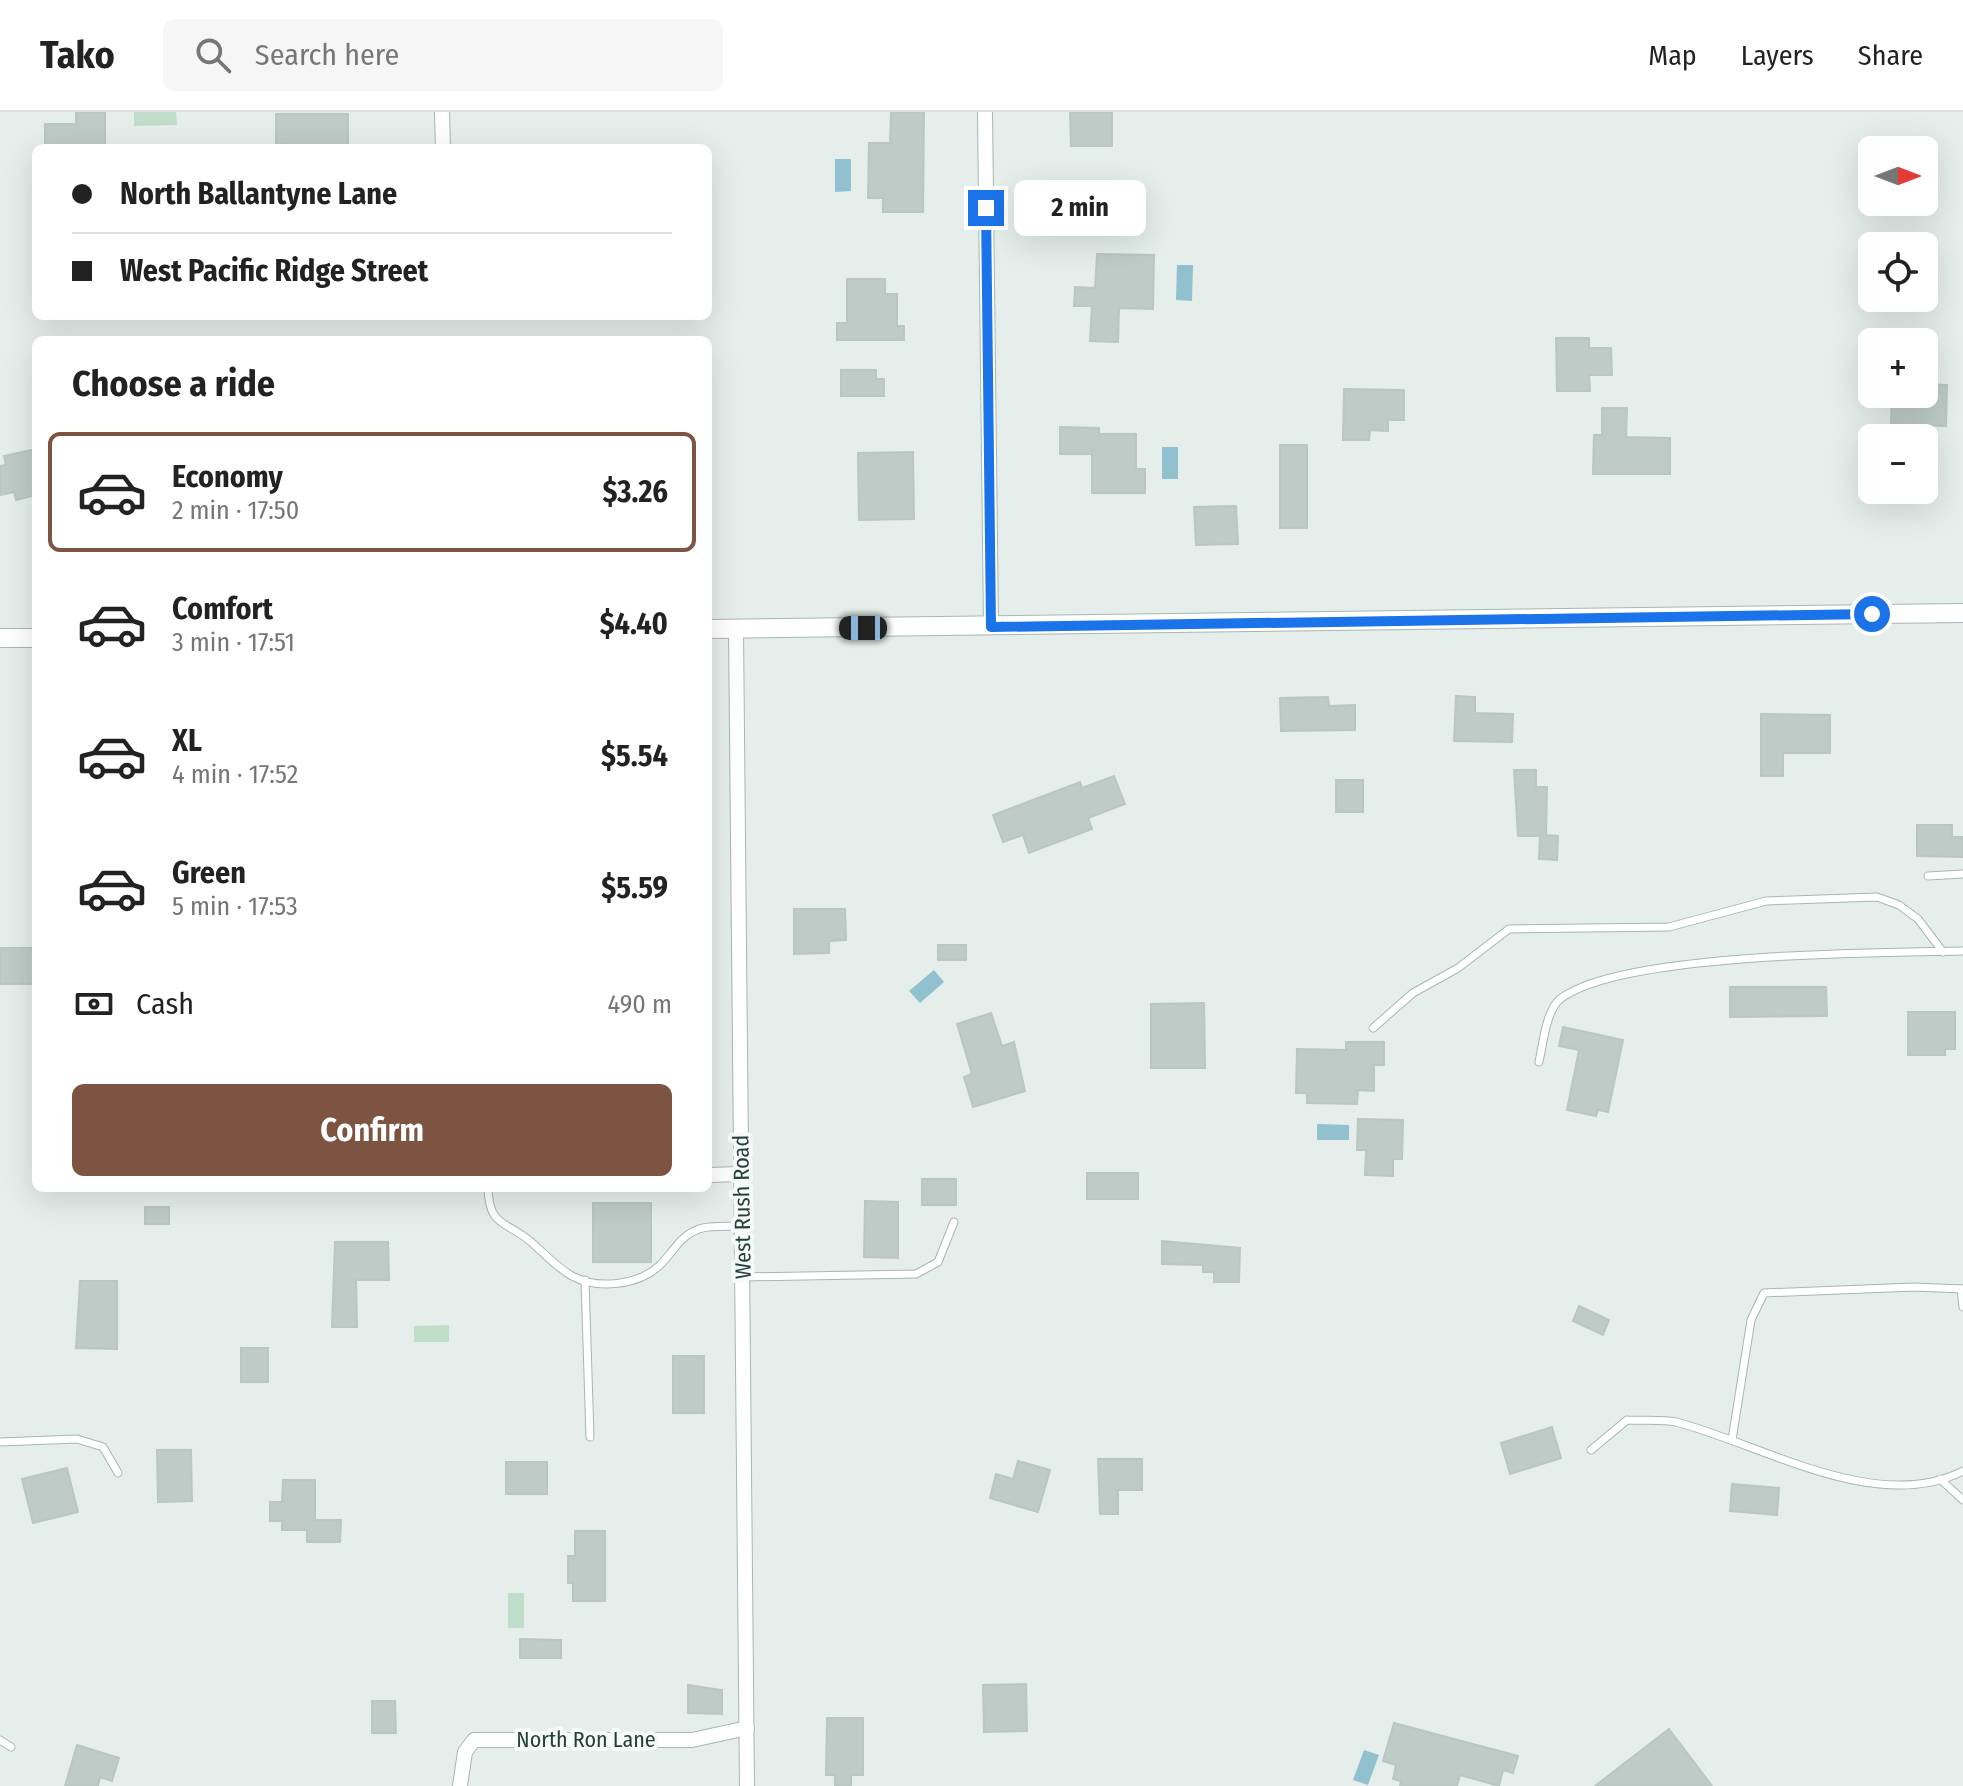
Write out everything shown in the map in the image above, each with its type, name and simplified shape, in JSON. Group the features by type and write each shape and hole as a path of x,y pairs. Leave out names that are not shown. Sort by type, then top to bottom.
{"street":[{"path":"442,112 443,144"},
{"path":"985,112 991,627"},
{"path":"712,629 1963,613"},
{"name":"West Rush Road","path":"736,629 747,1786"},
{"path":"0,638 32,638"},
{"path":"712,1175 741,1174"},
{"name":"North Ron Lane","path":"460,1786 465,1752 474,1740 692,1740 747,1728"}],"lane":[{"path":"1928,876 1963,874"},
{"path":"1373,1028 1413,993 1458,968 1509,929 1669,927 1766,901 1826,896 1877,897 1899,905 1918,919 1943,952"},
{"path":"1539,1062 1558,1000 1593,982 1656,968 1804,955 1963,951"},
{"path":"489,1192 492,1214 503,1226 521,1233 566,1272 585,1280 637,1282 700,1229 742,1226"},
{"path":"742,1277 916,1274 938,1262 954,1222"},
{"path":"585,1280 590,1437"},
{"path":"1732,1440 1751,1320 1764,1293 1914,1287 1962,1289 1963,1307"},
{"path":"1591,1450 1627,1420 1673,1421 1813,1470 1870,1483 1912,1484 1963,1471"},
{"path":"0,1442 77,1439 103,1447 118,1473"},
{"path":"1940,1479 1963,1500"},
{"path":"0,1740 11,1747"}],"green space":[{"path":"134,112 176,112 177,125 134,126"},
{"path":"449,1325 449,1342 414,1342 414,1326"},
{"path":"508,1593 524,1593 524,1628 508,1628"}],"water":[{"path":"835,159 851,159 851,191 835,192"},
{"path":"1177,265 1193,265 1192,301 1176,300"},
{"path":"1162,447 1178,447 1178,479 1162,479"},
{"path":"934,970 944,982 920,1003 909,991"},
{"path":"1317,1124 1349,1125 1349,1140 1317,1140"},
{"path":"1364,1750 1379,1755 1368,1785 1353,1780"}],"building":[{"path":"76,112 105,112 105,144 45,144 45,124 76,124"},
{"path":"891,112 924,112 923,212 883,212 883,198 868,198 869,143 890,143"},
{"path":"1070,112 1112,112 1112,146 1071,146"},
{"path":"276,114 348,114 348,144 276,144"},
{"path":"1097,254 1154,255 1153,309 1119,308 1118,342 1090,341 1092,306 1074,306 1075,287 1095,288"},
{"path":"847,279 885,279 885,294 897,294 897,326 904,326 904,340 837,340 837,323 847,323"},
{"path":"1556,338 1589,338 1589,348 1611,348 1612,375 1589,375 1590,391 1557,391"},
{"path":"841,370 876,370 876,379 884,379 884,396 841,396"},
{"path":"1938,385 1947,385 1946,426 1891,424 1892,408 1938,408"},
{"path":"1344,389 1404,390 1404,420 1388,420 1388,431 1370,430 1369,440 1343,440"},
{"path":"1602,408 1627,408 1626,437 1670,438 1670,474 1593,474 1594,435 1602,435"},
{"path":"1060,427 1099,428 1099,434 1136,434 1136,469 1145,469 1145,493 1092,493 1092,454 1060,454"},
{"path":"1280,445 1307,445 1307,528 1280,528"},
{"path":"32,450 32,496 16,500 14,492 0,495 0,466 6,465 4,456"},
{"path":"913,452 914,519 859,520 858,453"},
{"path":"1236,506 1238,544 1196,545 1194,507"},
{"path":"1456,696 1475,697 1475,713 1513,714 1512,742 1454,741"},
{"path":"1328,697 1329,706 1355,705 1355,730 1281,731 1280,698"},
{"path":"1761,714 1830,715 1830,753 1783,753 1783,776 1761,776"},
{"path":"1514,770 1536,770 1536,787 1547,787 1546,835 1558,836 1557,860 1539,859 1540,836 1518,836"},
{"path":"1114,776 1125,804 1088,818 1092,829 1029,853 1023,835 1003,842 993,815 1080,782 1082,788"},
{"path":"1336,780 1363,780 1363,812 1336,812"},
{"path":"1917,825 1952,825 1952,837 1963,837 1963,857 1917,856"},
{"path":"794,909 845,909 846,940 829,941 829,953 794,954"},
{"path":"938,945 966,945 966,960 938,960"},
{"path":"0,948 32,948 32,984 0,984"},
{"path":"1730,987 1826,987 1827,1016 1730,1017"},
{"path":"1204,1003 1205,1068 1151,1068 1151,1004"},
{"path":"1908,1012 1955,1012 1955,1049 1945,1049 1945,1055 1908,1055"},
{"path":"991,1013 1002,1046 1014,1042 1025,1091 973,1107 964,1077 972,1074 957,1024"},
{"path":"1563,1027 1623,1040 1608,1112 1598,1110 1596,1116 1567,1110 1579,1050 1559,1046"},
{"path":"1346,1042 1384,1042 1384,1065 1374,1065 1374,1091 1358,1090 1357,1104 1307,1103 1307,1093 1296,1093 1297,1049 1346,1050"},
{"path":"1358,1119 1403,1120 1402,1159 1393,1159 1393,1176 1365,1175 1366,1150 1357,1150"},
{"path":"1087,1173 1138,1173 1138,1199 1087,1199"},
{"path":"922,1179 956,1179 956,1205 922,1205"},
{"path":"865,1201 898,1202 898,1258 864,1257"},
{"path":"593,1203 651,1203 651,1262 593,1262"},
{"path":"145,1207 169,1207 169,1224 145,1224"},
{"path":"1162,1241 1240,1248 1239,1282 1214,1282 1214,1272 1203,1272 1203,1265 1162,1264"},
{"path":"335,1242 388,1242 389,1280 356,1280 357,1327 332,1327"},
{"path":"80,1281 117,1281 117,1349 76,1348"},
{"path":"1579,1306 1609,1320 1603,1335 1573,1321"},
{"path":"241,1348 268,1348 268,1382 241,1382"},
{"path":"673,1356 704,1356 704,1413 673,1413"},
{"path":"1552,1427 1561,1458 1510,1474 1501,1443"},
{"path":"157,1450 191,1450 192,1501 158,1502"},
{"path":"1098,1459 1142,1459 1142,1490 1118,1490 1118,1514 1100,1514"},
{"path":"1018,1461 1050,1470 1038,1512 990,1498 996,1474 1013,1479"},
{"path":"506,1462 547,1462 547,1494 506,1494"},
{"path":"67,1468 78,1512 33,1523 22,1479"},
{"path":"283,1480 315,1480 315,1520 341,1520 340,1542 307,1542 307,1530 282,1530 282,1521 270,1521 270,1502 282,1502"},
{"path":"1732,1484 1779,1488 1777,1515 1730,1511"},
{"path":"575,1531 605,1531 605,1601 573,1601 573,1583 568,1583 568,1556 575,1556"},
{"path":"520,1639 561,1640 561,1658 520,1658"},
{"path":"1026,1684 1027,1731 984,1732 983,1685"},
{"path":"688,1685 722,1690 722,1714 688,1713"},
{"path":"372,1701 395,1701 396,1733 372,1733"},
{"path":"827,1718 863,1718 863,1775 851,1775 851,1786 835,1786 835,1775 826,1775"},
{"path":"1394,1723 1518,1756 1513,1773 1503,1770 1499,1786 1460,1775 1457,1786 1400,1786 1401,1781 1393,1779 1396,1765 1383,1761"},
{"path":"1669,1729 1712,1786 1595,1786"},
{"path":"77,1745 119,1758 112,1781 100,1777 98,1786 65,1786"}],"route":[{"path":"986,208 991,627 1872,614"}]}
